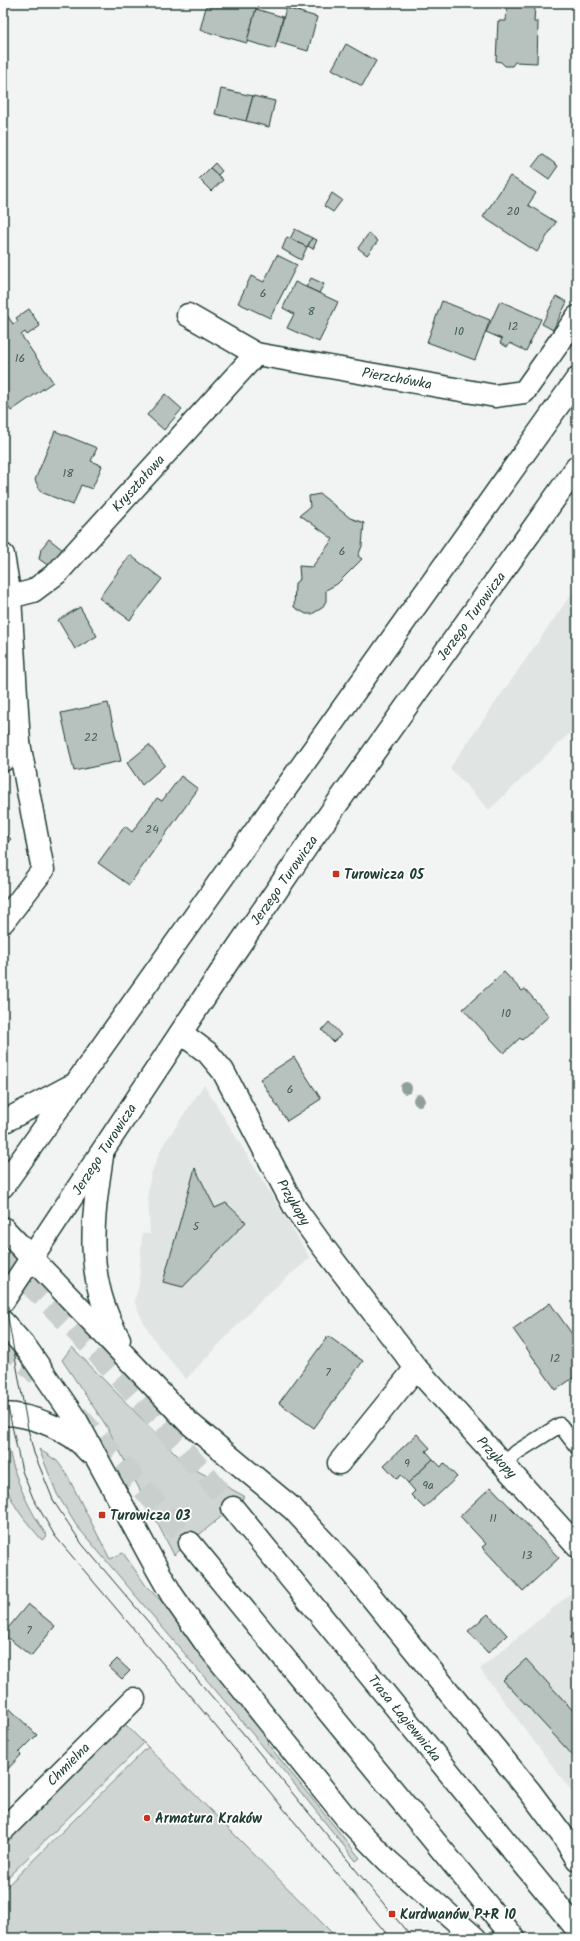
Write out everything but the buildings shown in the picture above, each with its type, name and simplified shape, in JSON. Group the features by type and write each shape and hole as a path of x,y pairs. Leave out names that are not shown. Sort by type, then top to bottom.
{"main road":[{"name":"Pierzchówka","path":"188,315 256,354 495,396 512,395 524,392 577,317"},
{"name":"Kryształowa","path":"10,597 33,591 57,573 256,354"},
{"path":"3,1186 577,379"},
{"name":"Jerzego Turowicza","path":"3,1301 225,966 312,840 577,467"},
{"path":"3,555 10,597 19,743 43,870 3,922"},
{"path":"3,760 19,743"},
{"name":"Przykopy","path":"181,1033 208,1053 223,1071 295,1208 416,1368 577,1546"},
{"path":"3,1122 76,1083"},
{"path":"104,1149 93,1222 96,1278 101,1298 111,1324 138,1369"},
{"path":"3,1228 188,1422 293,1509 347,1567 531,1793 563,1836 577,1859"},
{"path":"3,1322 27,1349 42,1369 76,1420 172,1595 228,1672 348,1820 410,1882 475,1938"},
{"path":"339,1463 416,1368"},
{"path":"3,1414 30,1417 66,1434 85,1447 103,1468"},
{"name":"Trasa Łagiewnicka","path":"233,1508 577,1929"},
{"path":"190,1543 514,1938"},
{"name":"Chmielna","path":"3,1830 134,1699"}],"lane":[{"path":"504,1464 516,1452 560,1425 577,1447"}],"shaded area":[{"path":"577,586 577,726 489,810 450,768"},
{"path":"204,1085 310,1258 264,1297 186,1379 159,1347 145,1325 134,1301 139,1286 142,1234 150,1234 148,1192 151,1174 162,1147"},
{"path":"72,1347 178,1456 196,1470 244,1496 242,1500 174,1555 107,1427 62,1360"},
{"path":"9,1449 19,1483 34,1516 47,1536 42,1540 14,1504 6,1488 3,1478 6,1471 6,1450"},
{"path":"39,1449 57,1461 66,1473 110,1559 123,1553 147,1587 168,1608 273,1739 267,1743 360,1858 356,1861 287,1775 76,1525 57,1494"},
{"path":"577,1588 577,1788 572,1792 480,1669"},
{"path":"123,1722 144,1743 3,1882 3,1842"},
{"name":"Armatura Kraków","path":"148,1747 337,1938 3,1938 3,1890"}],"tunnel":[{"path":"3,1259 64,1318 122,1380 233,1508"},
{"path":"3,1341 38,1375"},
{"path":"77,1415 190,1543"}],"tram line":[{"path":"3,1290 28,1429 34,1453 54,1502 82,1544 242,1732 412,1938"},
{"path":"3,1385 22,1471 33,1498 55,1536 218,1729 390,1938"}],"place":[{"name":"Turowicza 05","path":"336,874"},
{"name":"Turowicza 03","path":"102,1515"},
{"name":"Armatura Kraków","path":"147,1818"},
{"name":"Kurdwanów P+R 10","path":"392,1914"}]}
